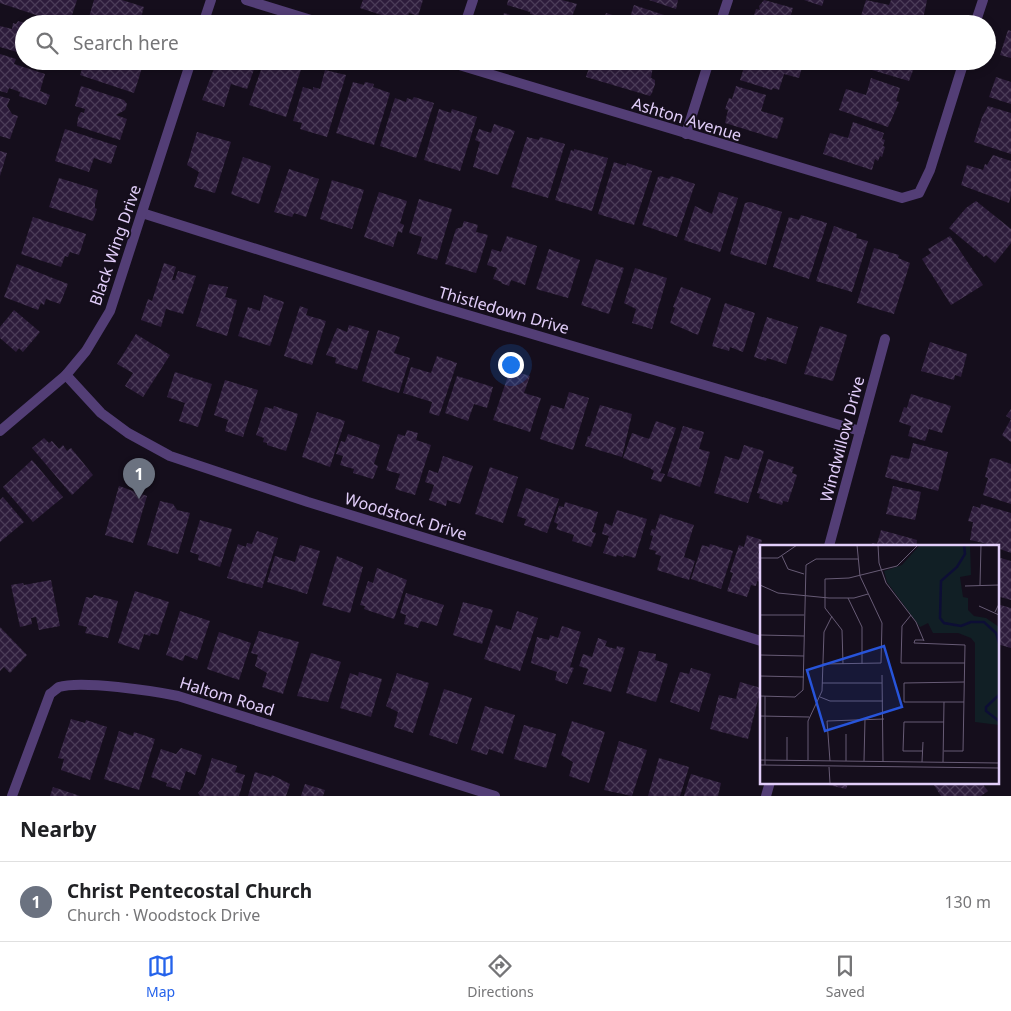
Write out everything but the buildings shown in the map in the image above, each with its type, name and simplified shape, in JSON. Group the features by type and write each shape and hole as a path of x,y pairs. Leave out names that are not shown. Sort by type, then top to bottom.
{"street":[{"path":"206,15 211,0"},
{"path":"246,0 295,15"},
{"path":"468,15 473,0"},
{"path":"723,15 728,0"},
{"path":"979,15 983,0"},
{"name":"Black Wing Drive","path":"0,431 66,375 86,351 110,311 188,70"},
{"name":"Ashton Avenue","path":"477,70 902,198 919,193 930,170 961,70"},
{"path":"686,134 706,70"},
{"name":"Thistledown Drive","path":"142,212 434,306 860,431"},
{"name":"Windwillow Drive","path":"829,545 885,339"},
{"name":"Woodstock Drive","path":"66,375 101,413 128,433 170,456 318,504 760,641"},
{"name":"Haltom Road","path":"12,796 50,694 58,688 73,686 149,690 178,696 495,796"}],"place":[{"name":"Christ Pentecostal Church","path":"139,499"}]}
